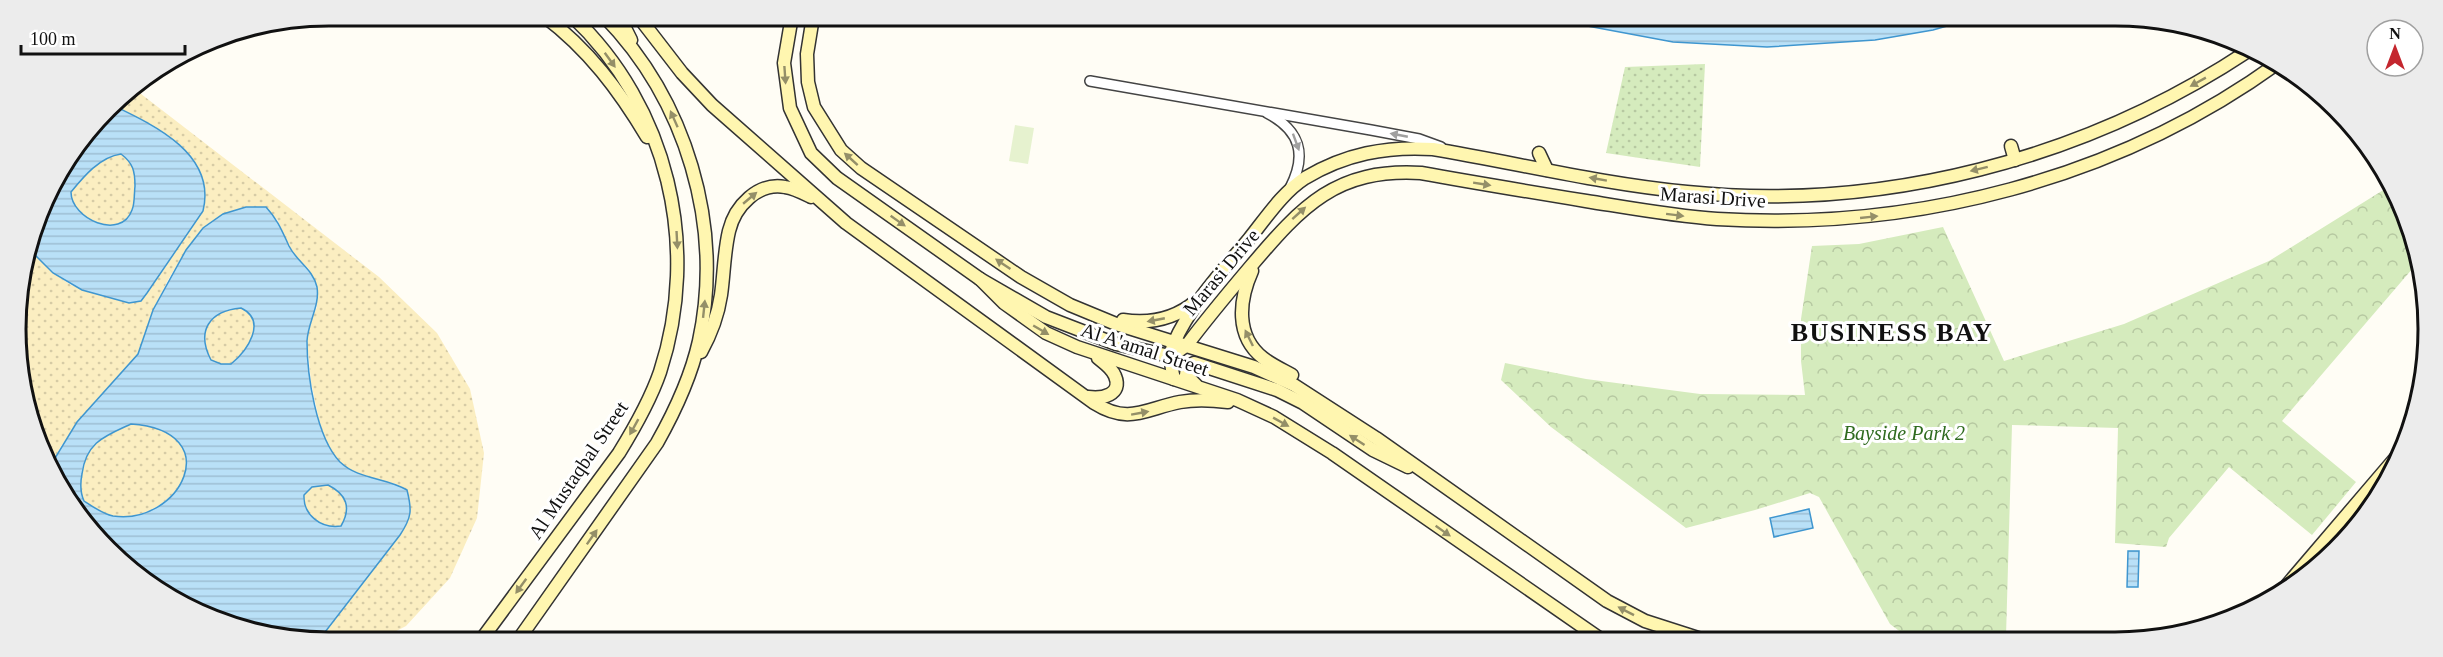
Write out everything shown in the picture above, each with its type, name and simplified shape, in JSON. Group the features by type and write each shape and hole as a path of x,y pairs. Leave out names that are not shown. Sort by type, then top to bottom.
{"street":[{"path":"556,26 583,49 615,86 665,169"},
{"name":"Al Mustaqbal Street","path":"487,632 619,453 634,428 659,374 674,316 678,277 676,227 665,169 656,141 630,87 601,47 581,26"},
{"path":"524,632 657,443 670,419 699,342 706,292 705,242 698,192 675,120 655,79 632,47 613,26"},
{"path":"625,26 632,47"},
{"path":"646,26 677,67 712,105 827,205 896,261 1111,412 1130,415 1191,401 1229,402 1253,407"},
{"name":"Al A'amal Street","path":"790,26 785,49 784,77 790,108 811,153 842,183 980,279 1004,303 1031,324 1061,341 1093,353 1253,407 1294,429 1590,632"},
{"name":"Al A'amal Street","path":"812,26 807,54 808,82 814,107 841,150 868,173 1021,277 1090,314 1281,378 1376,438 1607,601 1645,621 1679,632"},
{"name":"Marasi Drive","path":"1289,190 1323,168 1365,153 1410,148 1455,153 1687,192 1796,196 1903,184 1965,173 2015,160 2077,139 2144,111 2207,77 2242,54"},
{"name":"Marasi Drive","path":"1180,343 1290,221 1315,200 1358,179 1389,173 1421,173 1644,211 1715,219 1830,220 1884,215 1956,203 2030,184 2118,152 2205,110 2270,68"},
{"name":"Marasi Drive","path":"1090,81 1413,138 1455,153"},
{"name":"Marasi Drive","path":"1180,343 1206,292 1289,190 1299,166 1298,143 1285,124 1260,110"},
{"path":"2011,146 2015,160"},
{"path":"1539,153 1547,170"},
{"path":"691,368 705,345 715,320 721,294 728,233 735,213 742,204 759,191 784,186 827,205"},
{"path":"1259,256 1242,299 1244,328 1251,345 1263,358 1320,393 1376,438"},
{"path":"980,279 1023,305 1084,333 1158,355 1171,354"},
{"path":"1090,314 1135,322 1155,321 1183,310 1206,292"},
{"path":"1174,379 1171,354 1180,343"},
{"path":"1087,396 1098,398 1109,396 1116,388 1117,382 1113,372 1093,353"},
{"path":"1202,388 1190,381 1186,375 1187,367 1194,363 1277,390 1303,403 1373,450 1428,475"},
{"path":"2305,564 2379,476"}],"green space":[{"path":"1705,64 1700,167 1606,153 1625,67"},
{"path":"1015,125 1034,128 1028,164 1009,161"},
{"name":"Bayside Park 2","path":"2384,190 2401,231 2412,269 2282,421 2356,482 2312,535 2229,467 2169,538 2166,547 2115,543 2118,428 2012,425 2006,632 1901,632 1890,624 1819,497 1810,493 1686,528 1551,427 1501,380 1505,363 1586,379 1700,394 1805,395 1801,361 1801,319 1812,246 1859,244 1943,227 2004,361 2124,324 2269,261"}],"sand":[{"path":"139,92 379,277 437,333 470,389 484,453 477,518 450,578 406,626 395,632 325,632 351,598 396,484 357,475 341,463 328,448 320,425 311,382 307,340 317,307 309,269 297,258 289,246 277,219 246,207 223,214 203,228 186,250 168,280 153,310 138,354 61,446 55,458 42,426 31,388 26,348 26,309 35,255 53,273 71,285 112,299 163,271 181,243 127,112 120,109"},
{"path":"121,154 131,164 134,172 132,210 126,219 118,224 97,223 79,211 73,202 71,192 99,163"},
{"path":"241,308 249,314 253,321 254,328 248,344 231,364 221,364 211,360 205,340 209,324 221,313"},
{"path":"131,424 152,425 175,438 185,452 186,468 180,484 169,498 152,509 133,515 113,516 84,502 81,481 84,463 92,447 98,442"},
{"path":"328,485 343,497 345,502 346,513 341,526 320,523 314,520 306,509 304,495 312,487"}],"water":[{"path":"1587,26 1947,26 1875,40 1767,47 1673,42"},
{"path":"120,109 163,132 179,144 201,173 205,191 203,211 141,301 129,303 82,290 53,273 35,255 42,231 66,177 88,144 114,114","holes":["121,154 131,164 135,186 134,204 126,219 118,224 108,225 97,223 79,211 73,202 71,192 99,163"]},
{"path":"246,207 266,207 277,221 292,252 308,270 317,287 317,301 307,341 314,405 325,437 332,451 347,468 407,490 410,513 404,529 325,632 289,629 250,621 213,608 177,591 144,569 114,543 88,513 66,480 55,458 77,422 138,354 153,310 186,250 203,228 223,214","holes":["241,308 249,314 254,328 243,352 231,364 221,364 211,360 205,340 208,324 213,318 230,310","131,424 161,430 179,443 186,459 184,476 174,493 158,507 137,515 113,516 84,501 81,491 84,463 92,447 98,442","328,485 339,493 345,502 346,513 341,526 320,523 310,514 304,502 304,495 312,487"]},
{"path":"1809,509 1813,528 1774,537 1770,518"},
{"path":"2128,551 2139,551 2138,587 2127,587"}],"district":[{"name":"BUSINESS BAY","path":"1892,332"}]}
